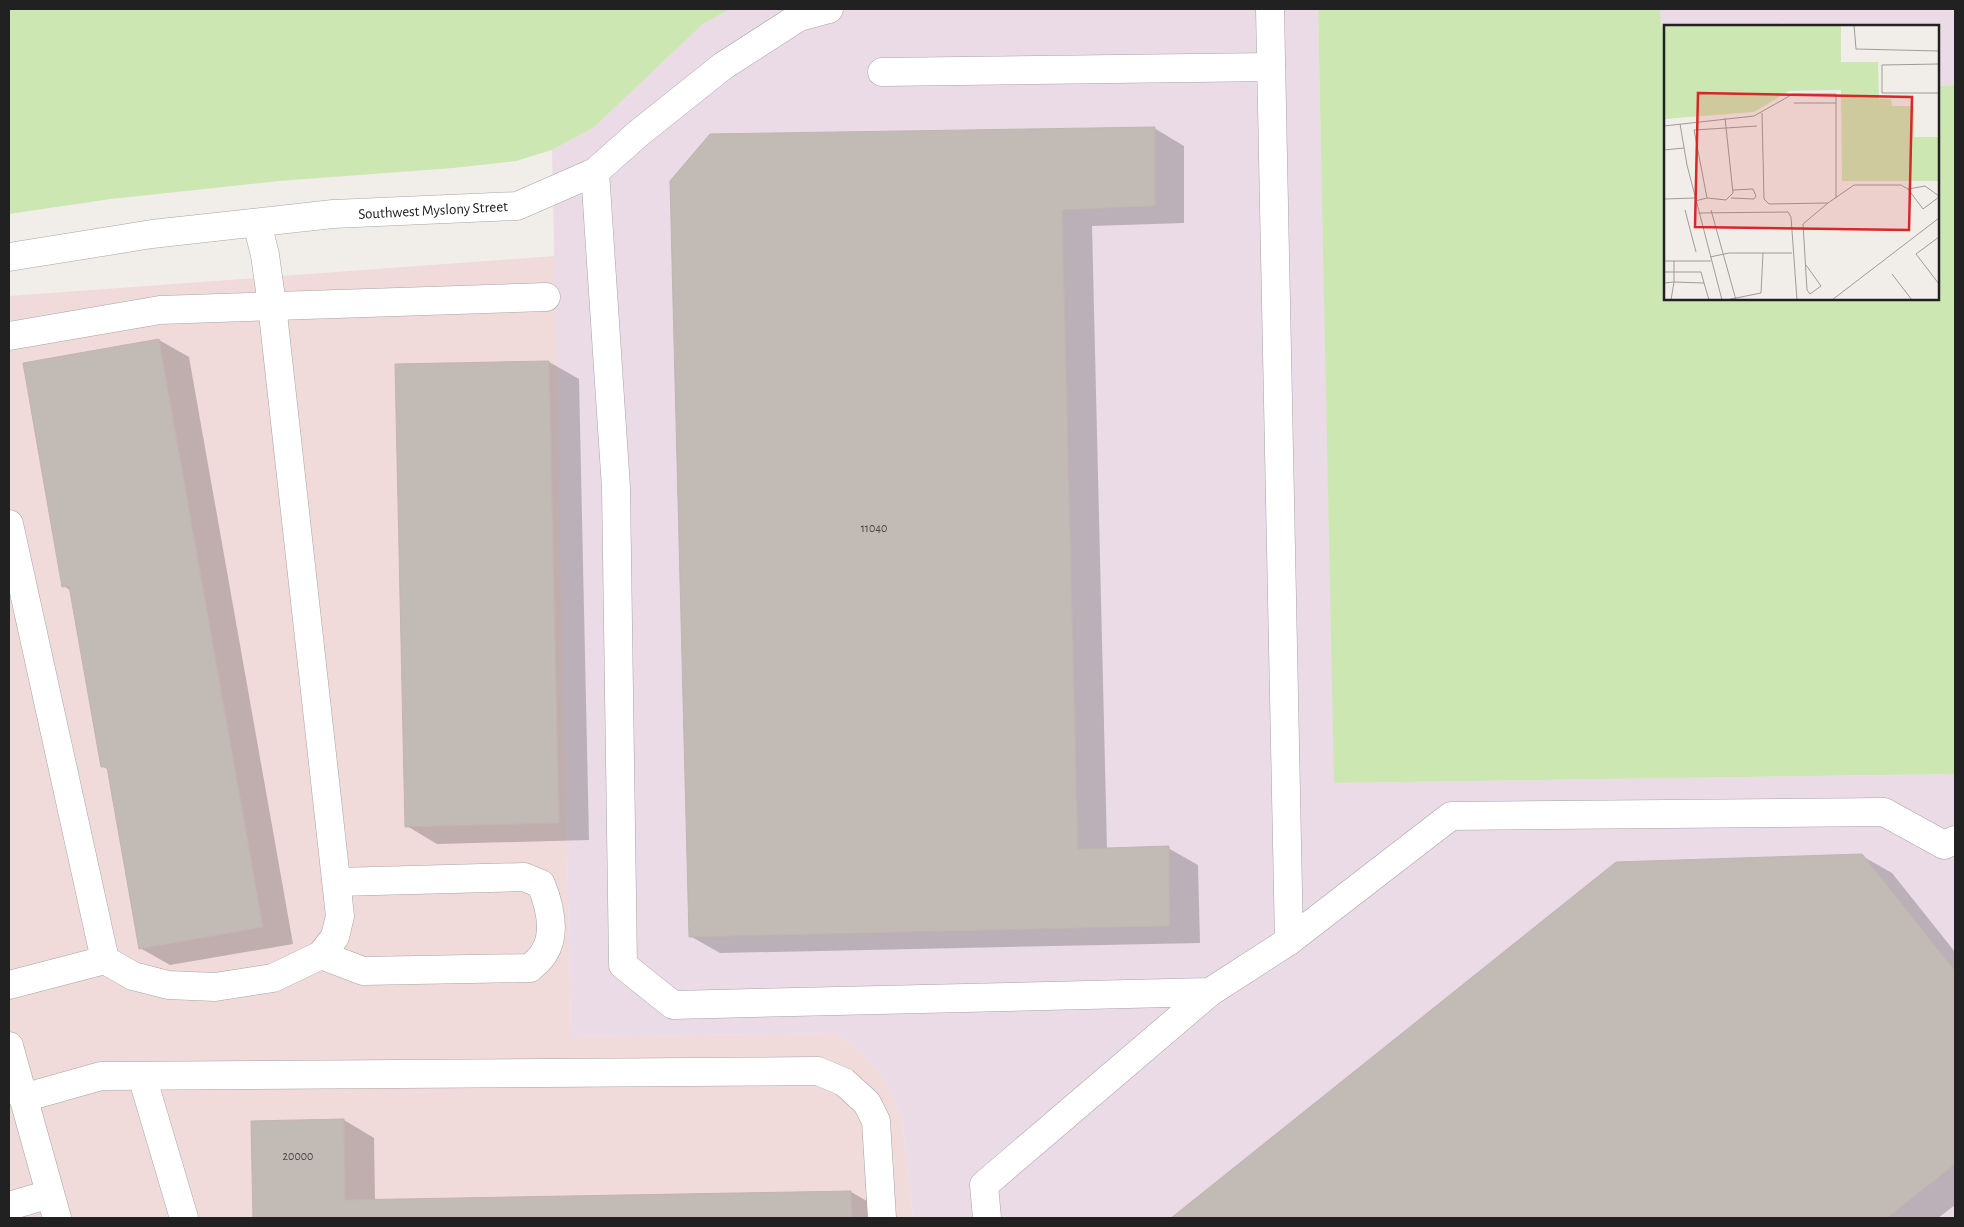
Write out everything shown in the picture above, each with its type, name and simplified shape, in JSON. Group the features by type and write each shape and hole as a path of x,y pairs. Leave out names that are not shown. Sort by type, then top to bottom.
{"street":[{"name":"Southwest Myslony Street","path":"9,257 152,234 333,214 517,206 596,172 639,133 723,66 799,17 829,9"},
{"path":"1270,9 1289,941"},
{"path":"882,72 1270,67"},
{"path":"596,172 616,488 623,965 673,1005 1210,992"},
{"path":"9,985 105,960 132,976 168,985 215,986 273,978 321,955 334,937 340,916 337,882 272,305 265,255 257,222"},
{"path":"9,336 160,310 546,297"},
{"path":"9,524 105,960"},
{"path":"987,1218 984,1185 1210,992 1289,941 1451,816 1884,812 1952,848"},
{"path":"321,955 363,971 530,968 545,953 550,936 549,906 541,884 524,877 337,882"},
{"path":"9,1046 54,1206 9,1206"},
{"path":"23,1098 101,1076 818,1072 844,1082 868,1103 876,1121 882,1218"},
{"path":"142,1076 184,1218"}],"shaded area":[{"path":"731,9 1318,9 1335,783 1955,774 1955,1218 913,1218 902,1119 879,1069 838,1033 571,1037 552,150 593,128 704,23"},
{"path":"1660,9 1955,9 1955,85 1939,86 1939,25 1780,25 1779,23 1664,25 1664,27 1661,27"},
{"path":"555,256 571,1037 838,1033 879,1069 902,1119 913,1218 9,1218 9,296"}],"green space":[{"path":"9,9 731,9 704,23 593,128 552,150 516,161 453,168 279,181 111,199 9,214"},
{"path":"1318,9 1660,9 1661,26 1664,27 1664,300 1939,300 1939,86 1955,85 1955,774 1334,783"},
{"path":"1780,23 1780,25 1710,25"}],"building":[{"path":"1155,127 1155,206 1062,210 1078,849 1169,846 1170,926 689,937 670,181 710,134"},
{"path":"159,339 263,927 139,949 107,767 101,767 69,586 62,587 23,363"},
{"path":"549,361 559,823 405,827 395,364"},
{"path":"1862,854 1955,971 1955,1164 1887,1218 1171,1218 1616,862"},
{"path":"344,1119 345,1200 851,1191 852,1218 253,1218 251,1121"}]}
